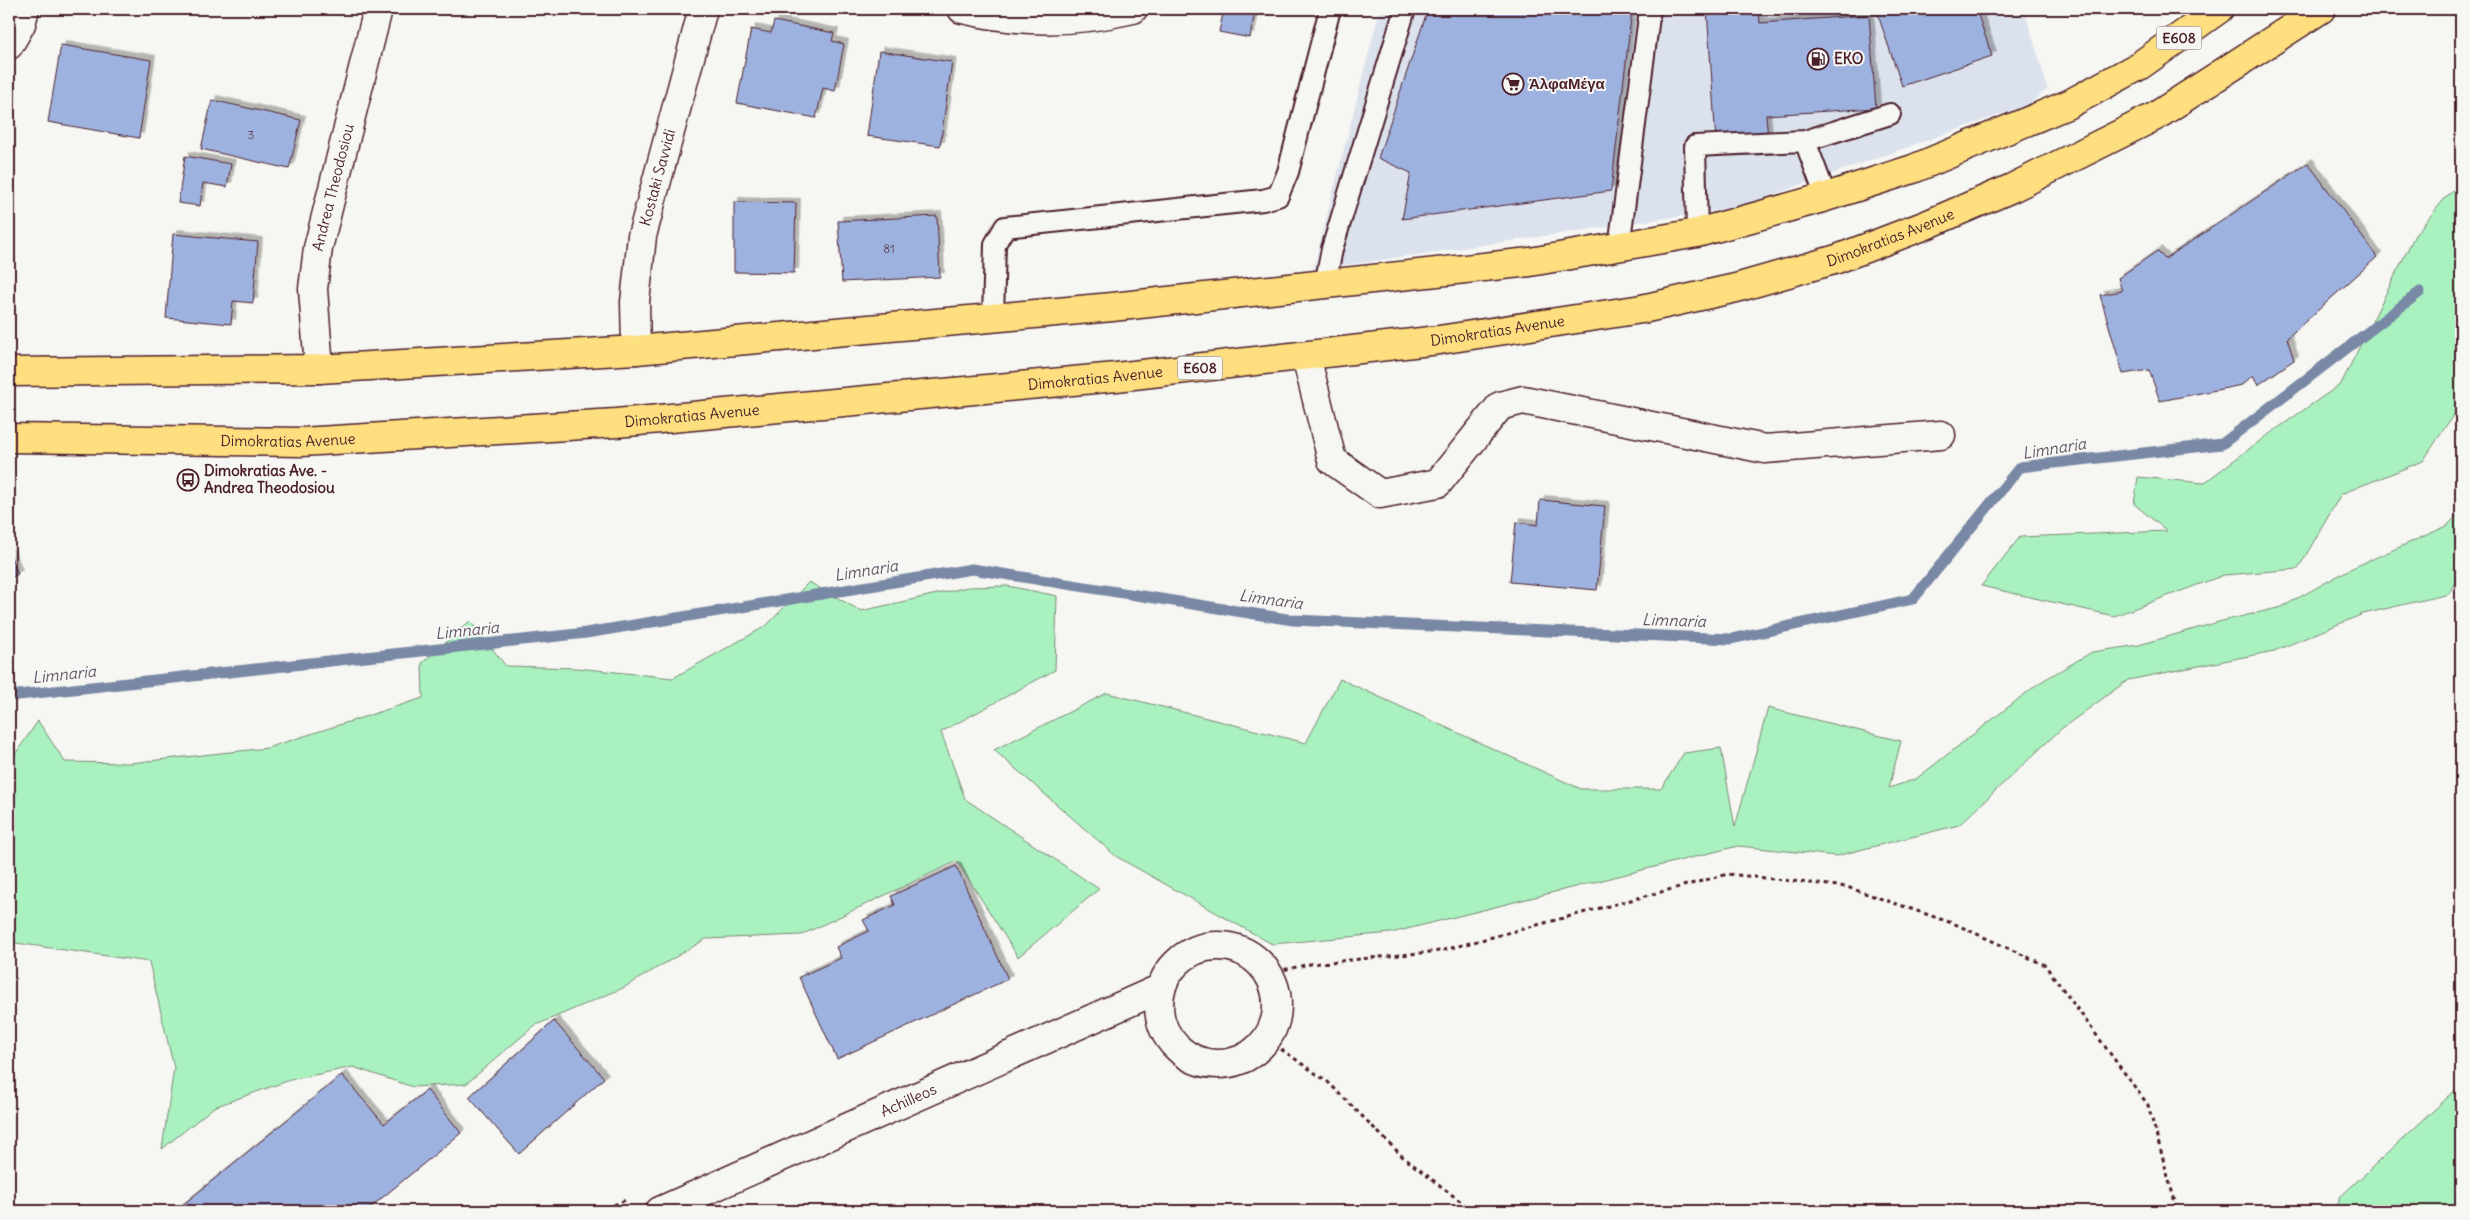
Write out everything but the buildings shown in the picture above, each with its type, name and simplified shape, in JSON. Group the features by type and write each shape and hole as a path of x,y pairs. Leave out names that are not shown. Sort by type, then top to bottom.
{"highway":[{"name":"E608","path":"9,372 319,369 636,350 993,318 1325,285 1530,262 1697,233 1826,197 1913,169 2069,104 2140,66 2219,9"},
{"name":"Dimokratias Avenue","path":"9,438 301,442 576,426 1097,379 1439,340 1642,309 1736,288 1837,259 1960,210 2100,145 2156,116 2321,9"}],"street":[{"path":"9,45 20,24 25,9"},
{"name":"Andrea Theodosiou","path":"319,369 313,289 318,248 378,9"},
{"name":"Kostaki Savvidi","path":"636,350 635,302 642,236 703,9"},
{"path":"962,9 998,17 1032,21 1109,14 1133,9"},
{"path":"1306,356 1332,460 1380,494 1438,483 1500,406 1524,400 1765,449 1941,435"},
{"path":"1209,945 1243,950 1269,973 1279,1006 1268,1040 1242,1061 1209,1066 1178,1052 1160,1024 1160,989 1178,959 1209,945"},
{"name":"Achilleos","path":"660,1211 1160,989"}],"lane":[{"path":"993,318 995,244 1005,227 1263,200 1278,196 1288,172 1330,9"},
{"path":"1325,285 1332,249 1405,9"},
{"path":"1619,247 1650,9"},
{"path":"1697,233 1694,146 1805,141 1890,114"},
{"path":"1805,141 1826,197"}],"path":[{"path":"1269,973 1310,964 1440,951 1728,874 1847,887 1955,924 2045,965 2148,1105 2175,1202 2174,1211"},
{"path":"1268,1040 1328,1082 1403,1158 1473,1211"},
{"path":"1962,1207 1969,1211"}],"shaded area":[{"path":"1380,9 2024,9 2048,89 2027,105 1735,208 1313,270"}],"green space":[{"path":"2461,182 2461,403 2423,461 2341,494 2298,569 2224,575 2114,616 1981,586 2020,537 2167,531 2134,504 2138,477 2204,483 2265,437 2341,384 2415,235"},
{"path":"2461,511 2461,569 2449,594 2363,614 2274,651 2128,680 2061,729 1959,825 1836,856 1738,846 1391,933 1272,944 1117,857 994,750 1107,693 1306,743 1340,679 1581,789 1661,789 1684,753 1721,748 1735,827 1768,708 1901,741 1889,788 1916,779 2039,683 2092,652 2139,645 2222,621 2282,607 2350,569 2447,526"},
{"path":"809,582 861,611 968,587 1008,586 1057,596 1055,670 941,732 965,799 1099,889 1018,957 957,861 801,935 706,939 623,988 534,1026 466,1084 413,1087 353,1067 290,1080 214,1107 162,1149 174,1068 149,962 9,942 9,763 38,721 65,762 130,763 267,748 423,698 422,663 470,621 506,666 577,668 673,678 766,626"},
{"path":"2461,1085 2461,1211 2335,1211 2340,1197"}],"waterway":[{"name":"Limnaria","path":"9,696 586,633 972,569 1293,620 1731,639 1913,599 2020,467 2222,444 2420,292"}],"place":[{"name":"EKO","path":"1818,59"},
{"name":"ΆλφαΜέγα","path":"1513,84"},
{"name":"Dimokratias Ave. - Andrea Theodosiou","path":"188,480"}]}
